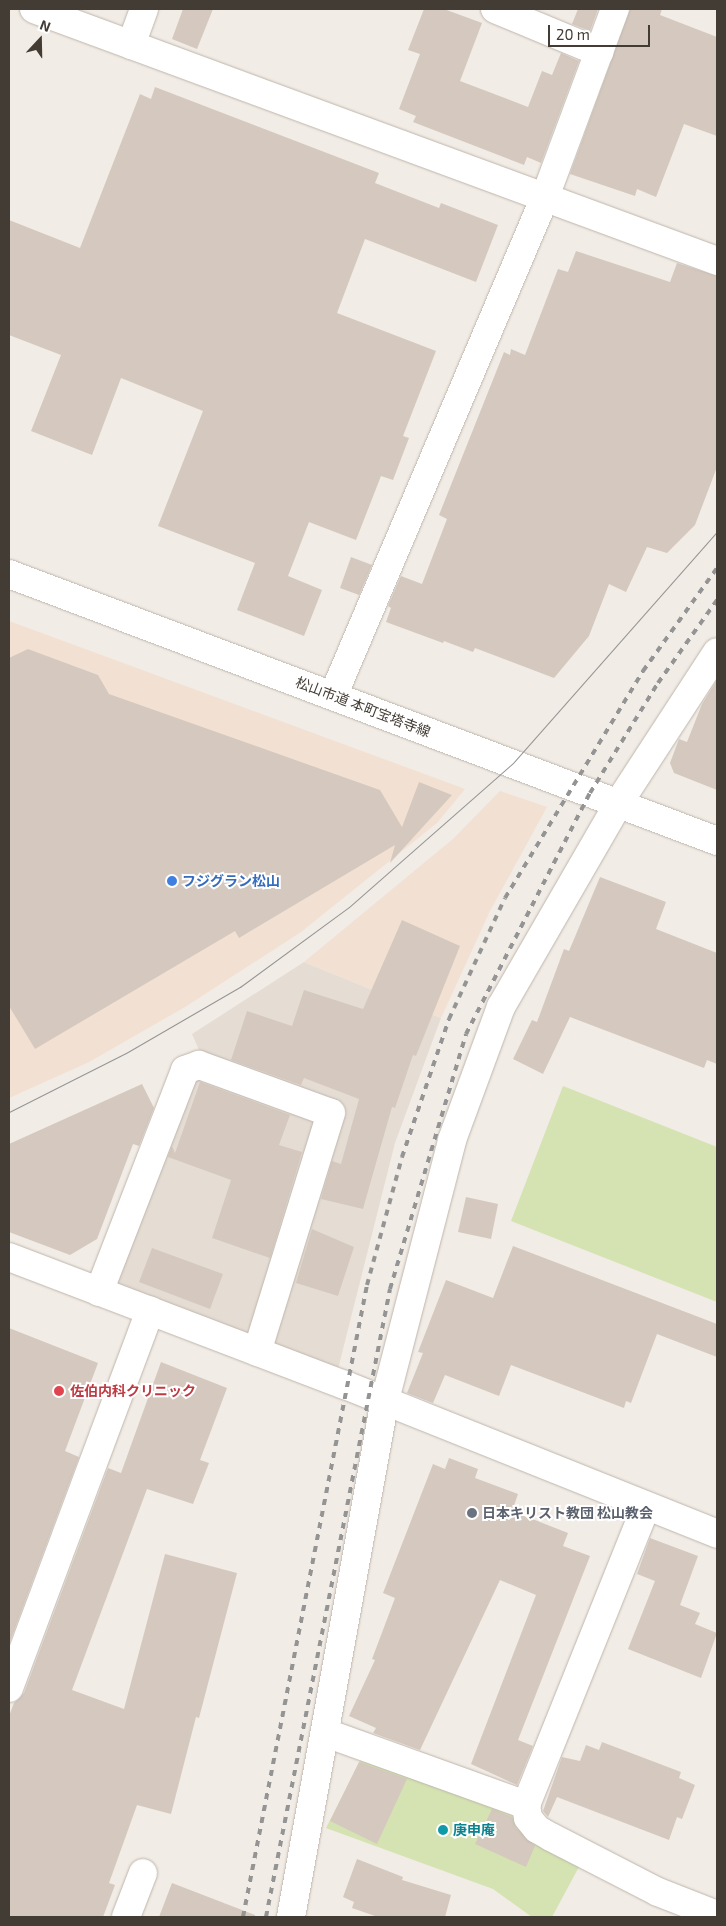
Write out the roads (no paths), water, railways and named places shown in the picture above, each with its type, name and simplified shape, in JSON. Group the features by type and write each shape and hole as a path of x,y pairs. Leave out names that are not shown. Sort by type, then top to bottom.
{"street":[{"path":"34,9 717,261"},
{"path":"132,45 144,9"},
{"path":"495,9 599,52"},
{"path":"333,696 545,197 615,9"},
{"name":"松山市道 本町宝塔寺線","path":"9,574 717,841"},
{"path":"291,1917 326,1733 384,1400 452,1140 501,1007 618,804 717,652"},
{"path":"99,1292 185,1070 199,1065 331,1113 257,1352"},
{"path":"9,1257 384,1400 717,1534"},
{"path":"9,1688 150,1311"},
{"path":"646,1506 526,1805 528,1818 551,1838 658,1892 717,1915"},
{"path":"326,1733 526,1805"},
{"path":"126,1917 143,1873"}],"tram line":[{"path":"9,1112 126,1053 240,987 349,907 513,763 717,532"}],"railway":[{"path":"243,1917 367,1285 402,1157 449,1019 505,898 643,671 717,568"},
{"path":"266,1917 390,1289 466,1034 590,793 658,683 717,600"}],"place":[{"name":"フジグラン松山","path":"172,881"},
{"name":"佐伯内科クリニック","path":"59,1391"},
{"name":"日本キリスト教団 松山教会","path":"472,1513"},
{"name":"庚申庵","path":"443,1830"}]}
